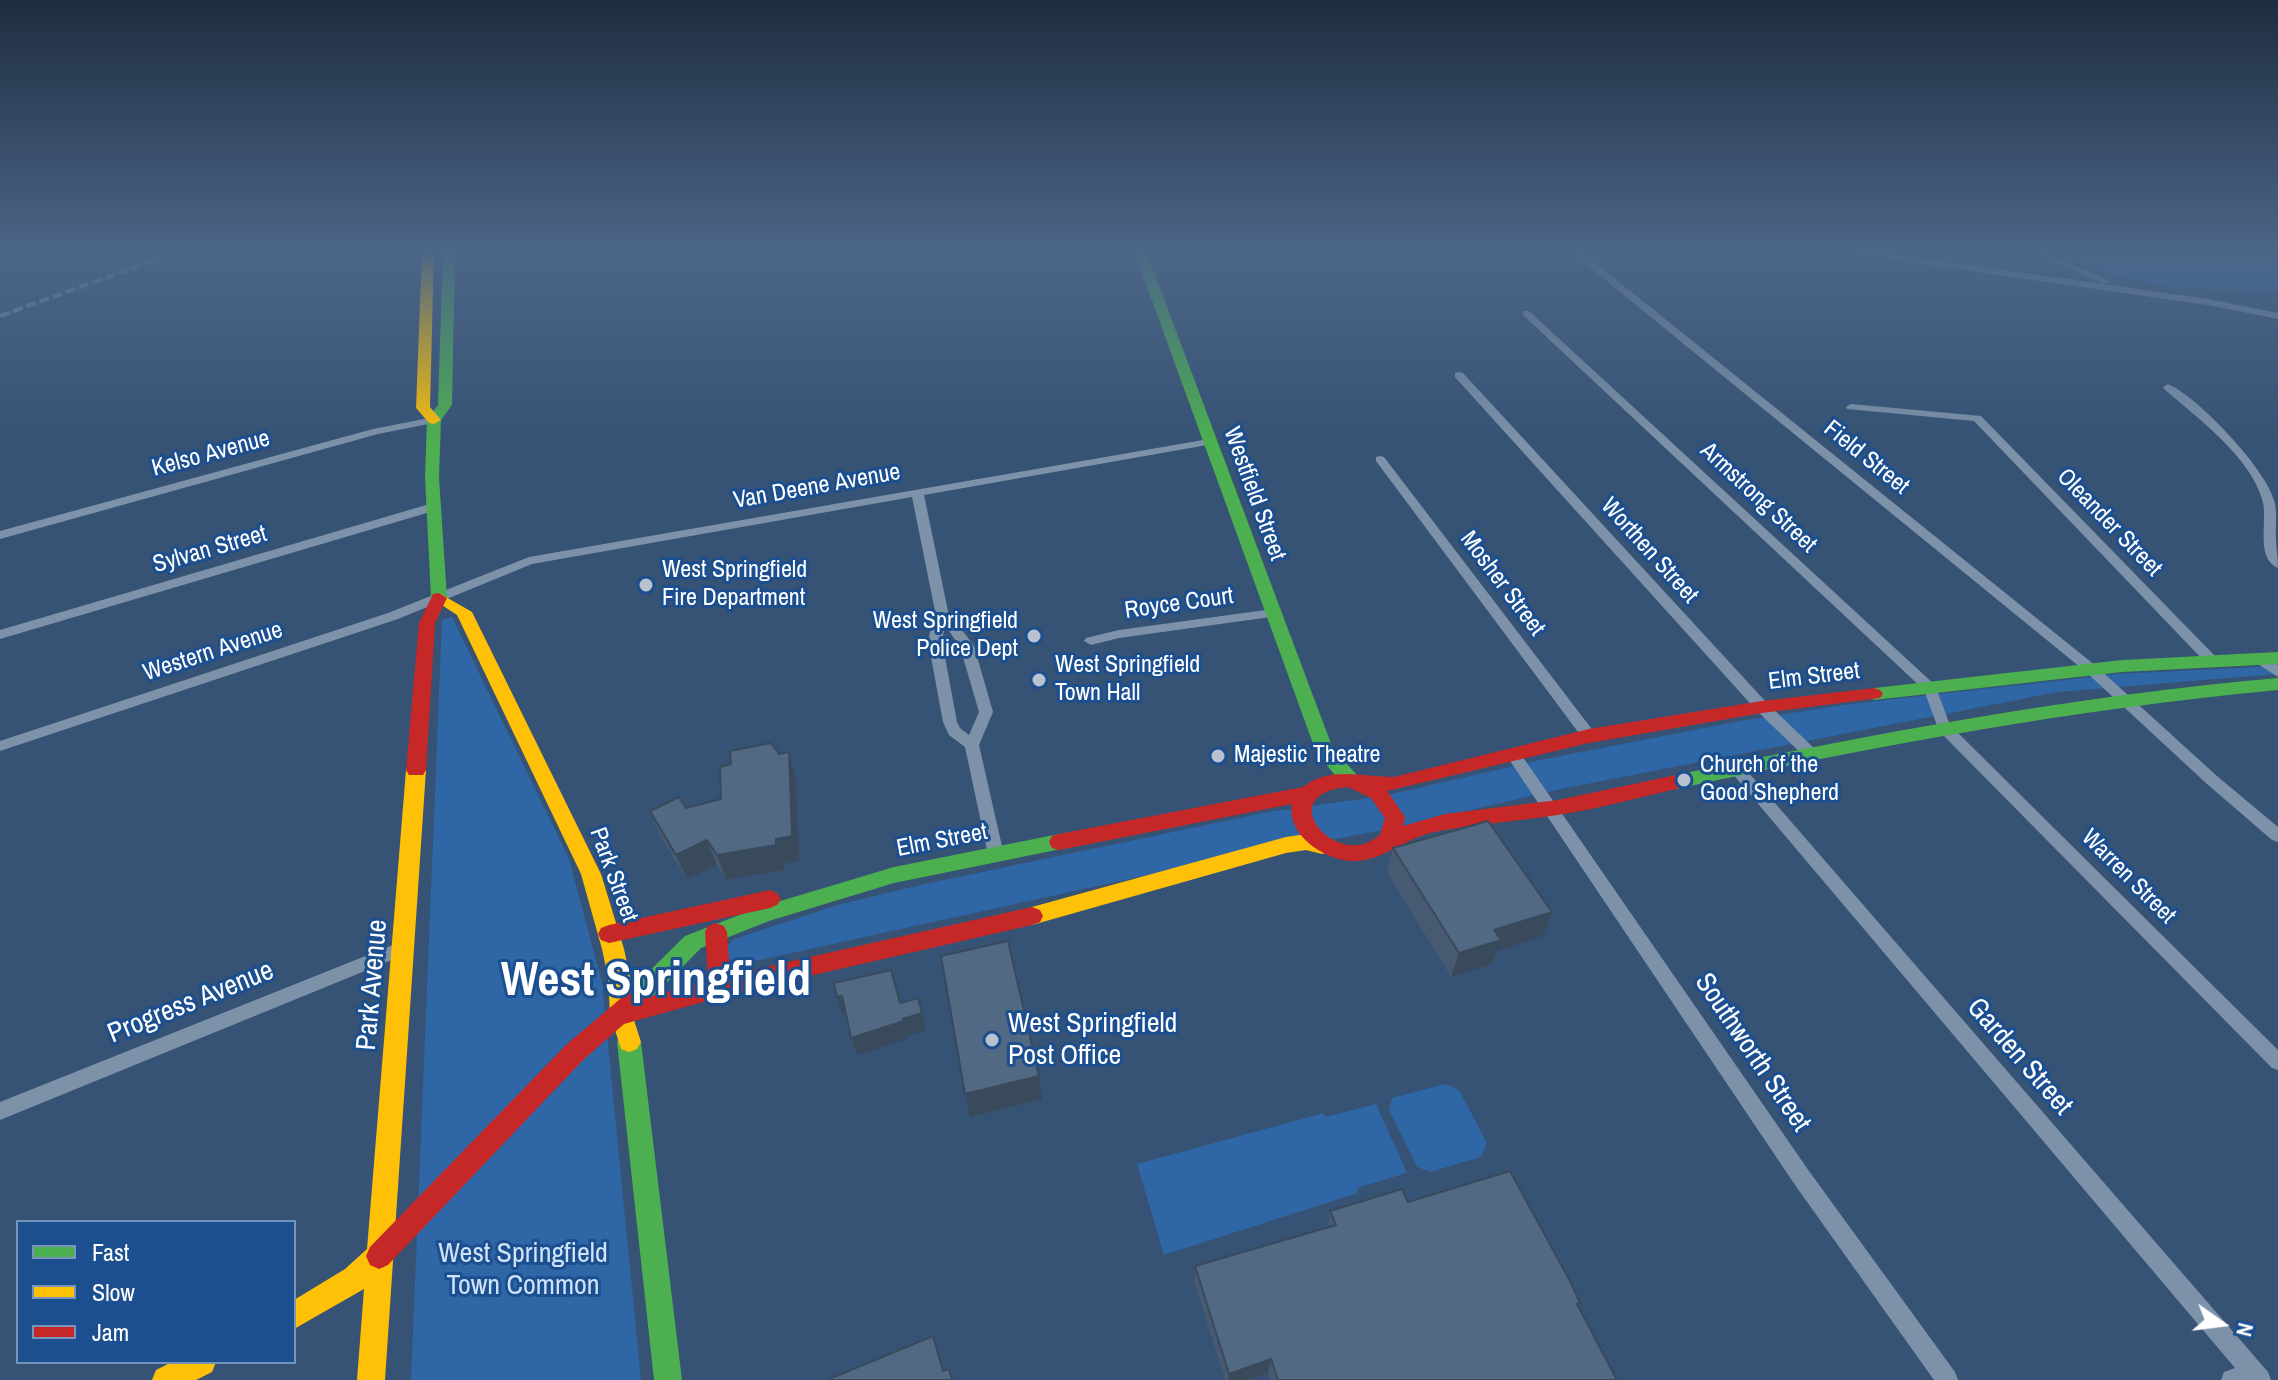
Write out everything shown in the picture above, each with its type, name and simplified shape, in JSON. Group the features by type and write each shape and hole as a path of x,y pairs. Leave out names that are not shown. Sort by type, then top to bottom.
{"main road":[{"path":"424,315 423,408 434,420"},
{"path":"439,598 433,507 434,420 445,405 447,315"},
{"name":"Westfield Street","path":"1163,315 1325,752 1356,782"},
{"name":"Park Street","path":"439,598 464,612 577,840 609,934 619,977 621,1014 628,1036 668,1380"},
{"name":"Park Avenue","path":"371,1380 427,623 439,598"},
{"name":"Elm Street","path":"1356,782 1378,786 1401,783 1589,736 1762,707 2091,669 2210,659 2278,658"},
{"path":"1325,752 1323,769 1299,808 1300,821 1306,833 1322,846 1348,854 1364,853 1403,831 1429,824 1552,809 1944,727 2122,698 2278,684"},
{"path":"1310,791 1325,782 1356,782 1383,796 1395,817 1389,840"},
{"name":"Elm Street","path":"296,1314 355,1279 575,1052 621,1014 693,942 894,875 1310,791"},
{"name":"Elm Street","path":"621,1014 720,987 1057,911 1286,845 1306,842 1322,846"},
{"path":"609,934 894,875"},
{"path":"716,932 720,987"},
{"path":"166,1380 198,1364"}],"street":[{"name":"Armstrong Street","path":"1529,315 1930,688 1944,727"},
{"name":"Field Street","path":"1655,315 2091,669 2278,836"},
{"name":"Worthen Street","path":"1459,375 1762,707 1811,754"},
{"path":"2168,387 2224,439 2262,483 2271,508 2268,543 2278,564"},
{"name":"Oleander Street","path":"1851,407 1977,418 2210,659"},
{"name":"Kelso Avenue","path":"0,535 377,431 434,420"},
{"name":"Van Deene Avenue","path":"439,598 529,561 1209,442"},
{"name":"Mosher Street","path":"1380,459 1589,736"},
{"path":"917,492 942,611 967,646 981,689 986,712 972,745 996,855"},
{"name":"Sylvan Street","path":"0,635 433,507"},
{"name":"Western Avenue","path":"0,746 439,598"},
{"path":"942,611 935,641 950,722 954,731 972,745"},
{"name":"Royce Court","path":"1091,641 1119,634 1273,613"},
{"path":"2258,658 2278,672"},
{"name":"Warren Street","path":"1944,727 2278,1062"},
{"name":"Southworth Street","path":"1513,754 1802,1178 1947,1380"},
{"name":"Garden Street","path":"1737,769 2248,1377"},
{"name":"Progress Avenue","path":"0,1111 403,948"}],"green space":[{"name":"West Springfield Town Common","path":"452,617 569,859 602,982 641,1380 411,1380 442,620"},
{"path":"2278,666 2278,674 2058,692 1561,789 1394,828 1166,871 746,963 729,959 727,946 734,939 841,904 925,884 1268,812 1383,796 1540,760 1740,721 1850,704 2117,674"},
{"path":"1446,1084 1459,1090 1487,1143 1481,1157 1430,1172 1417,1167 1389,1110 1392,1098"},
{"path":"1376,1104 1407,1173 1357,1188 1358,1193 1164,1255 1137,1164 1324,1113 1325,1117"}],"building":[{"path":"771,743 779,754 789,752 792,836 776,839 776,845 717,855 707,840 676,855 650,811 679,797 686,808 721,799 720,767 731,764 730,751"},
{"path":"1488,821 1552,912 1494,930 1501,940 1459,953 1393,848"},
{"name":"West Springfield Post Office","path":"1008,941 1039,1076 965,1094 941,956"},
{"path":"891,970 900,1003 918,998 922,1013 851,1038 842,996 837,997 834,983"},
{"path":"1510,1171 1571,1283 1580,1303 1577,1304 1617,1380 1278,1380 1271,1359 1229,1374 1195,1266 1336,1225 1330,1211 1402,1189 1408,1202"},
{"path":"933,1336 943,1371 949,1369 952,1380 827,1380"}],"traffic: fast":[{"path":"439,598 432,477 434,420 445,405 447,315"},
{"path":"1164,315 1325,752 1350,780"},
{"path":"1874,694 2122,666 2278,658"},
{"path":"1676,782 1976,723 2126,700 2278,684"},
{"path":"634,1001 693,942 765,914 894,875 1059,842"},
{"path":"629,1042 668,1380"}],"traffic: slow":[{"path":"426,315 423,408 434,420"},
{"path":"439,598 464,612 591,874 613,949 619,977 621,1014 629,1042"},
{"path":"371,1380 416,770"},
{"path":"1032,916 1286,845 1306,842 1322,846"},
{"path":"296,1314 355,1279 379,1256"},
{"path":"166,1380 198,1364"}],"traffic: jam":[{"path":"416,770 427,623 439,598"},
{"path":"1363,784 1394,784 1589,736 1762,707 1874,694"},
{"path":"1350,780 1378,793 1395,817 1389,840 1360,853 1331,848 1308,830 1302,818 1301,806 1306,795 1319,785 1350,780"},
{"path":"1389,840 1445,822 1558,807 1676,782"},
{"path":"1059,842 1308,793"},
{"path":"609,934 770,899"},
{"path":"623,1014 739,982 1032,916"},
{"path":"716,932 720,987"},
{"path":"379,1256 575,1052 634,1001"}],"place":[{"name":"West Springfield Fire Department","path":"646,585"},
{"name":"West Springfield Police Dept","path":"1034,636"},
{"name":"West Springfield Town Hall","path":"1039,680"},
{"name":"Majestic Theatre","path":"1218,756"},
{"name":"Church of the Good Shepherd","path":"1684,780"},
{"name":"West Springfield Post Office","path":"992,1040"}],"district":[{"name":"West Springfield","path":"656,982"}]}
